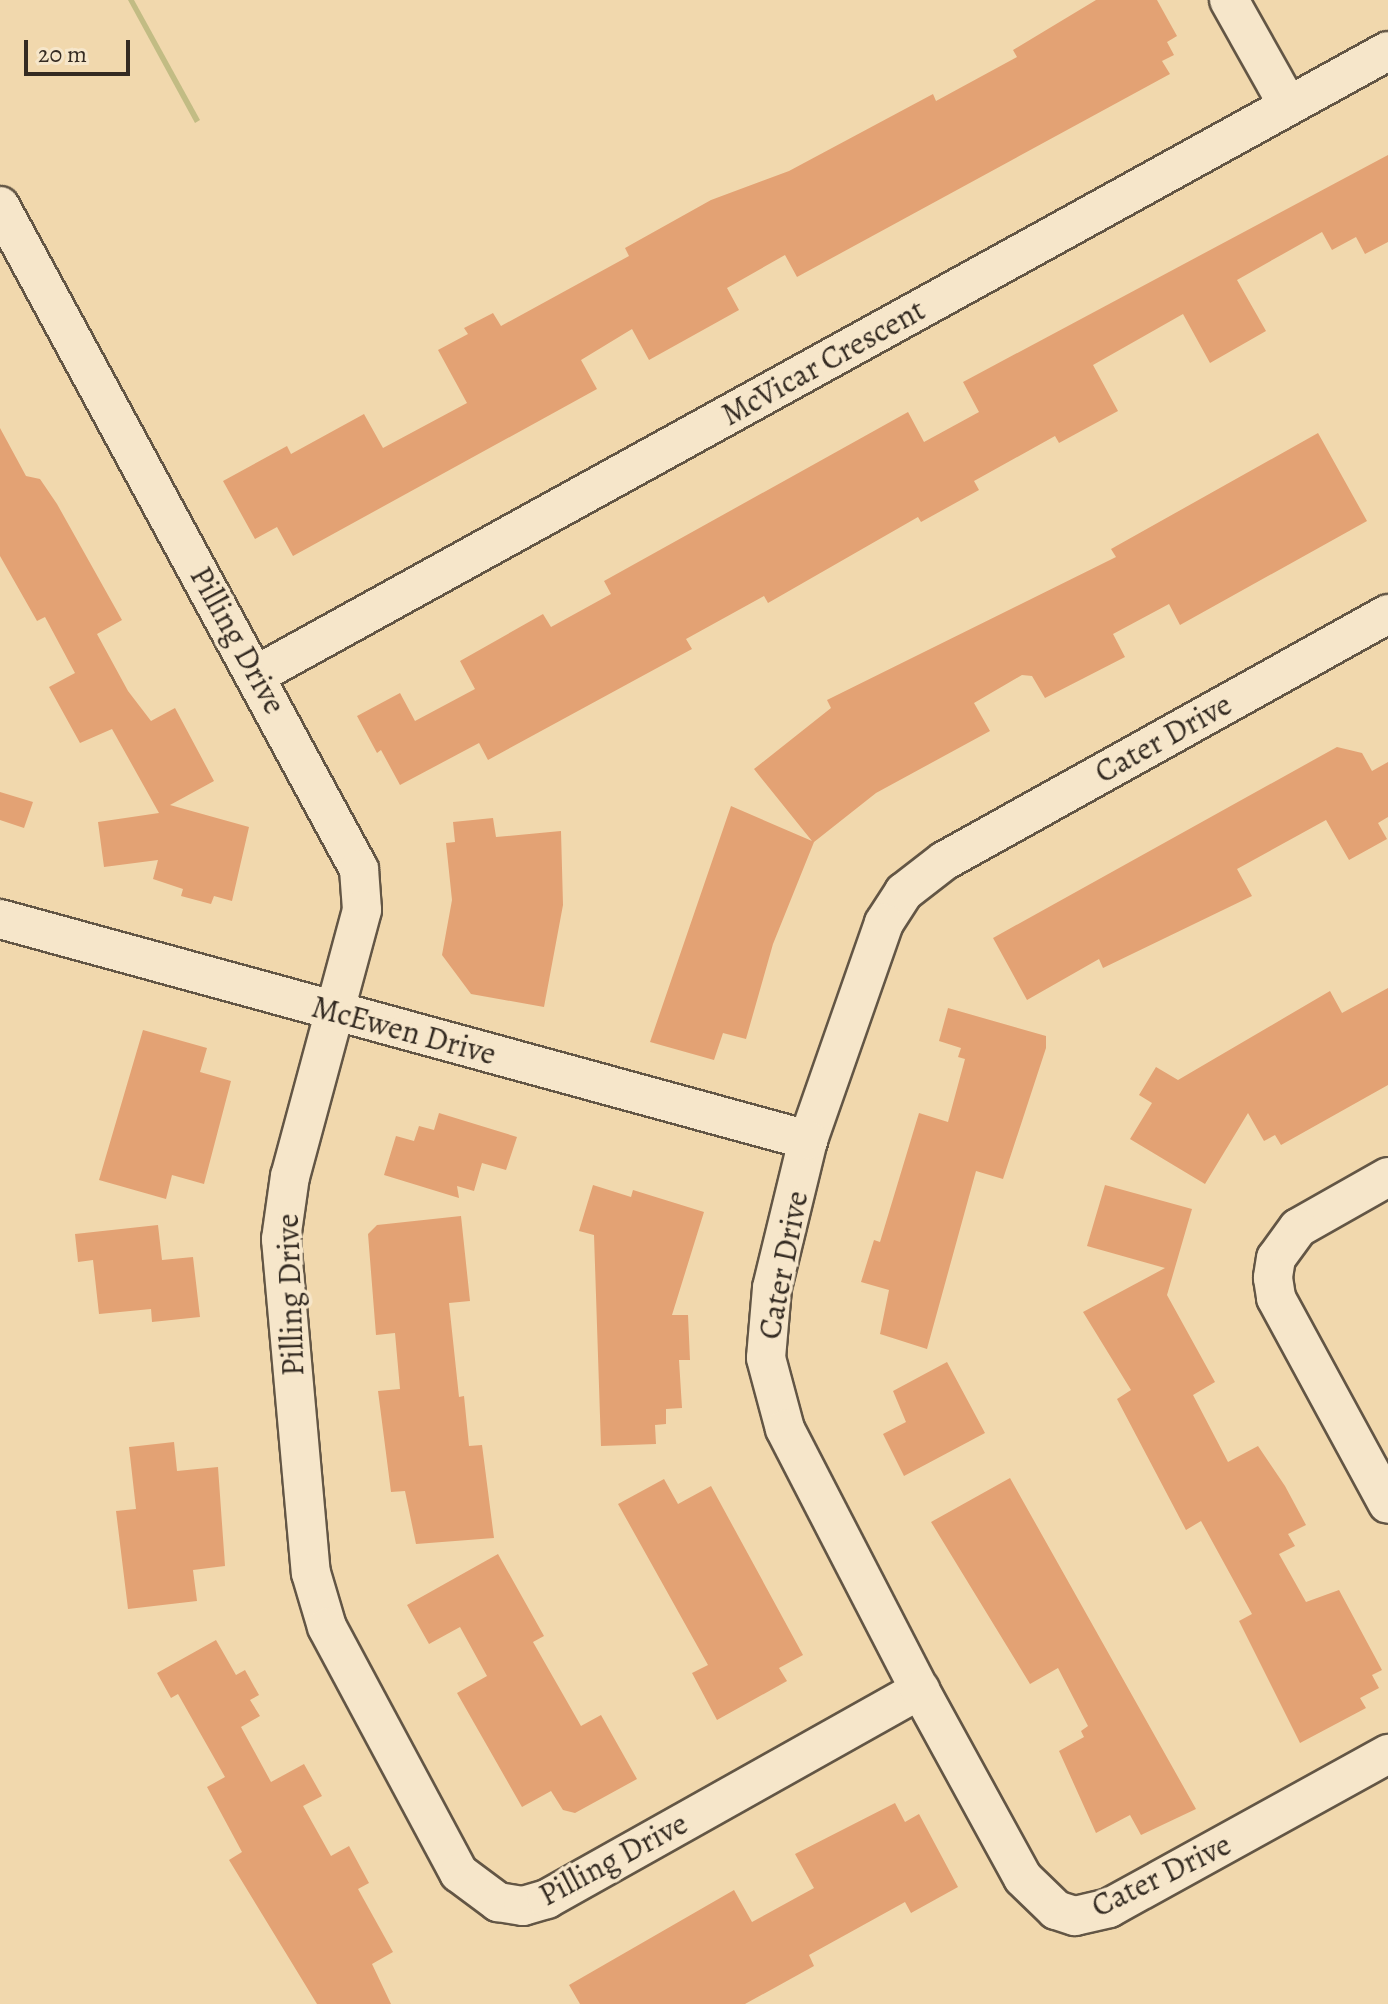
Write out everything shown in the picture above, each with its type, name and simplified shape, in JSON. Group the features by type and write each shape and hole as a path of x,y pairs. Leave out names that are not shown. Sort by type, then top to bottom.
{"street":[{"path":"1229,0 1288,105"},
{"name":"McVicar Crescent","path":"258,674 1388,51"},
{"name":"Pilling Drive","path":"0,206 258,674 359,869 362,910 290,1176 281,1239 311,1573 327,1627 459,1873 498,1902 523,1906 547,1899 920,1690"},
{"name":"Cater Drive","path":"1383,628 944,861 904,892 884,923 808,1140 772,1288 766,1358 785,1429 920,1690 1023,1878 1038,1898 1075,1916 1109,1908 1388,1754"},
{"name":"McEwen Drive","path":"0,919 808,1140"},
{"path":"1385,1490 1276,1298 1273,1278 1276,1258 1298,1228 1388,1177"}],"shaded area":[{"path":"128,0 134,0 200,120 195,123"}],"building":[{"path":"1096,0 1157,0 1177,36 1167,42 1174,55 1162,61 1170,74 797,277 785,255 727,288 739,310 649,360 632,329 581,360 597,389 293,556 277,527 255,539 223,481 287,446 291,454 364,414 383,448 467,403 438,350 468,334 464,328 493,313 501,326 629,256 625,248 711,200 789,171 933,94 936,101 1017,57 1013,50"},
{"path":"1388,155 1388,242 1365,254 1356,237 1332,250 1322,232 1237,280 1266,331 1210,363 1183,314 1093,365 1118,411 1059,443 1055,436 974,481 979,490 921,522 918,517 768,603 764,596 686,639 692,649 488,760 479,743 400,785 381,750 377,753 357,716 400,693 415,721 475,689 460,661 543,614 551,627 611,594 604,581 908,412 924,442 979,412 963,382"},
{"path":"0,428 26,476 40,479 57,504 122,620 97,634 128,691 151,721 175,708 214,781 170,805 249,827 232,901 214,896 211,904 181,896 183,889 153,879 158,860 104,867 98,822 159,813 112,729 80,743 49,687 75,673 45,617 37,621 0,556"},
{"path":"1318,433 1367,521 1180,625 1169,604 1113,634 1125,657 1045,698 1032,676 1022,675 974,703 990,731 876,793 814,842 773,944 746,1039 723,1033 714,1060 650,1042 731,806 812,841 754,769 831,708 827,700 1116,557 1111,549"},
{"path":"1337,747 1362,753 1372,771 1388,762 1388,817 1378,823 1387,839 1349,860 1326,820 1237,869 1252,896 1103,968 1099,959 1027,1000 993,938"},
{"path":"0,792 33,802 24,828 0,820"},
{"path":"493,818 496,837 561,831 563,905 544,1007 471,994 442,955 452,900 446,843 455,842 453,822"},
{"path":"1388,988 1388,1085 1281,1145 1275,1135 1264,1141 1248,1113 1205,1184 1130,1139 1152,1103 1139,1095 1156,1067 1178,1080 1330,991 1342,1013"},
{"path":"948,1008 1046,1036 1046,1048 1003,1179 976,1171 927,1349 880,1334 889,1290 861,1282 874,1240 880,1242 919,1113 948,1122 965,1059 958,1057 961,1048 939,1041"},
{"path":"143,1030 207,1048 200,1072 231,1081 204,1184 172,1175 166,1199 99,1180"},
{"path":"439,1113 517,1137 506,1170 482,1163 474,1191 457,1186 459,1198 384,1175 396,1136 414,1141 419,1126 434,1130"},
{"path":"593,1185 631,1197 633,1190 704,1212 672,1315 688,1315 690,1360 679,1360 682,1408 666,1409 666,1424 655,1425 656,1444 601,1446 594,1235 579,1231"},
{"path":"1105,1185 1192,1209 1167,1295 1215,1382 1193,1395 1228,1462 1258,1446 1306,1525 1288,1534 1295,1546 1279,1554 1306,1602 1339,1590 1382,1670 1372,1675 1379,1688 1360,1698 1366,1708 1300,1743 1239,1621 1252,1614 1201,1521 1186,1530 1117,1399 1131,1390 1083,1312 1165,1268 1087,1246"},
{"path":"461,1216 470,1301 449,1303 459,1397 464,1396 469,1446 482,1445 494,1538 416,1544 405,1491 391,1492 378,1391 400,1389 395,1333 376,1335 368,1234 377,1225"},
{"path":"158,1225 162,1260 193,1257 200,1317 152,1322 151,1309 99,1314 93,1260 78,1262 75,1234"},
{"path":"947,1362 985,1433 904,1476 883,1434 906,1422 893,1391"},
{"path":"174,1442 177,1471 218,1467 225,1566 193,1570 197,1601 128,1609 116,1511 136,1509 129,1447"},
{"path":"1010,1478 1196,1809 1141,1835 1130,1815 1096,1833 1059,1751 1084,1737 1081,1731 1088,1726 1058,1668 1030,1684 931,1522"},
{"path":"664,1479 678,1504 711,1486 803,1655 779,1668 787,1681 717,1720 692,1673 708,1665 618,1504"},
{"path":"498,1554 544,1636 533,1642 581,1726 601,1715 637,1779 575,1813 563,1810 551,1791 522,1807 457,1693 487,1676 460,1627 429,1644 407,1605"},
{"path":"216,1640 236,1675 245,1670 259,1695 250,1700 260,1716 241,1727 271,1782 304,1764 322,1796 303,1806 331,1856 349,1846 369,1883 358,1889 393,1952 372,1964 391,2004 317,2004 229,1860 242,1852 207,1787 225,1777 178,1694 171,1698 157,1673"},
{"path":"895,1803 905,1822 919,1814 958,1887 911,1913 905,1902 809,1955 814,1966 745,2004 580,2004 569,1985 734,1890 752,1922 814,1888 795,1854"}]}
